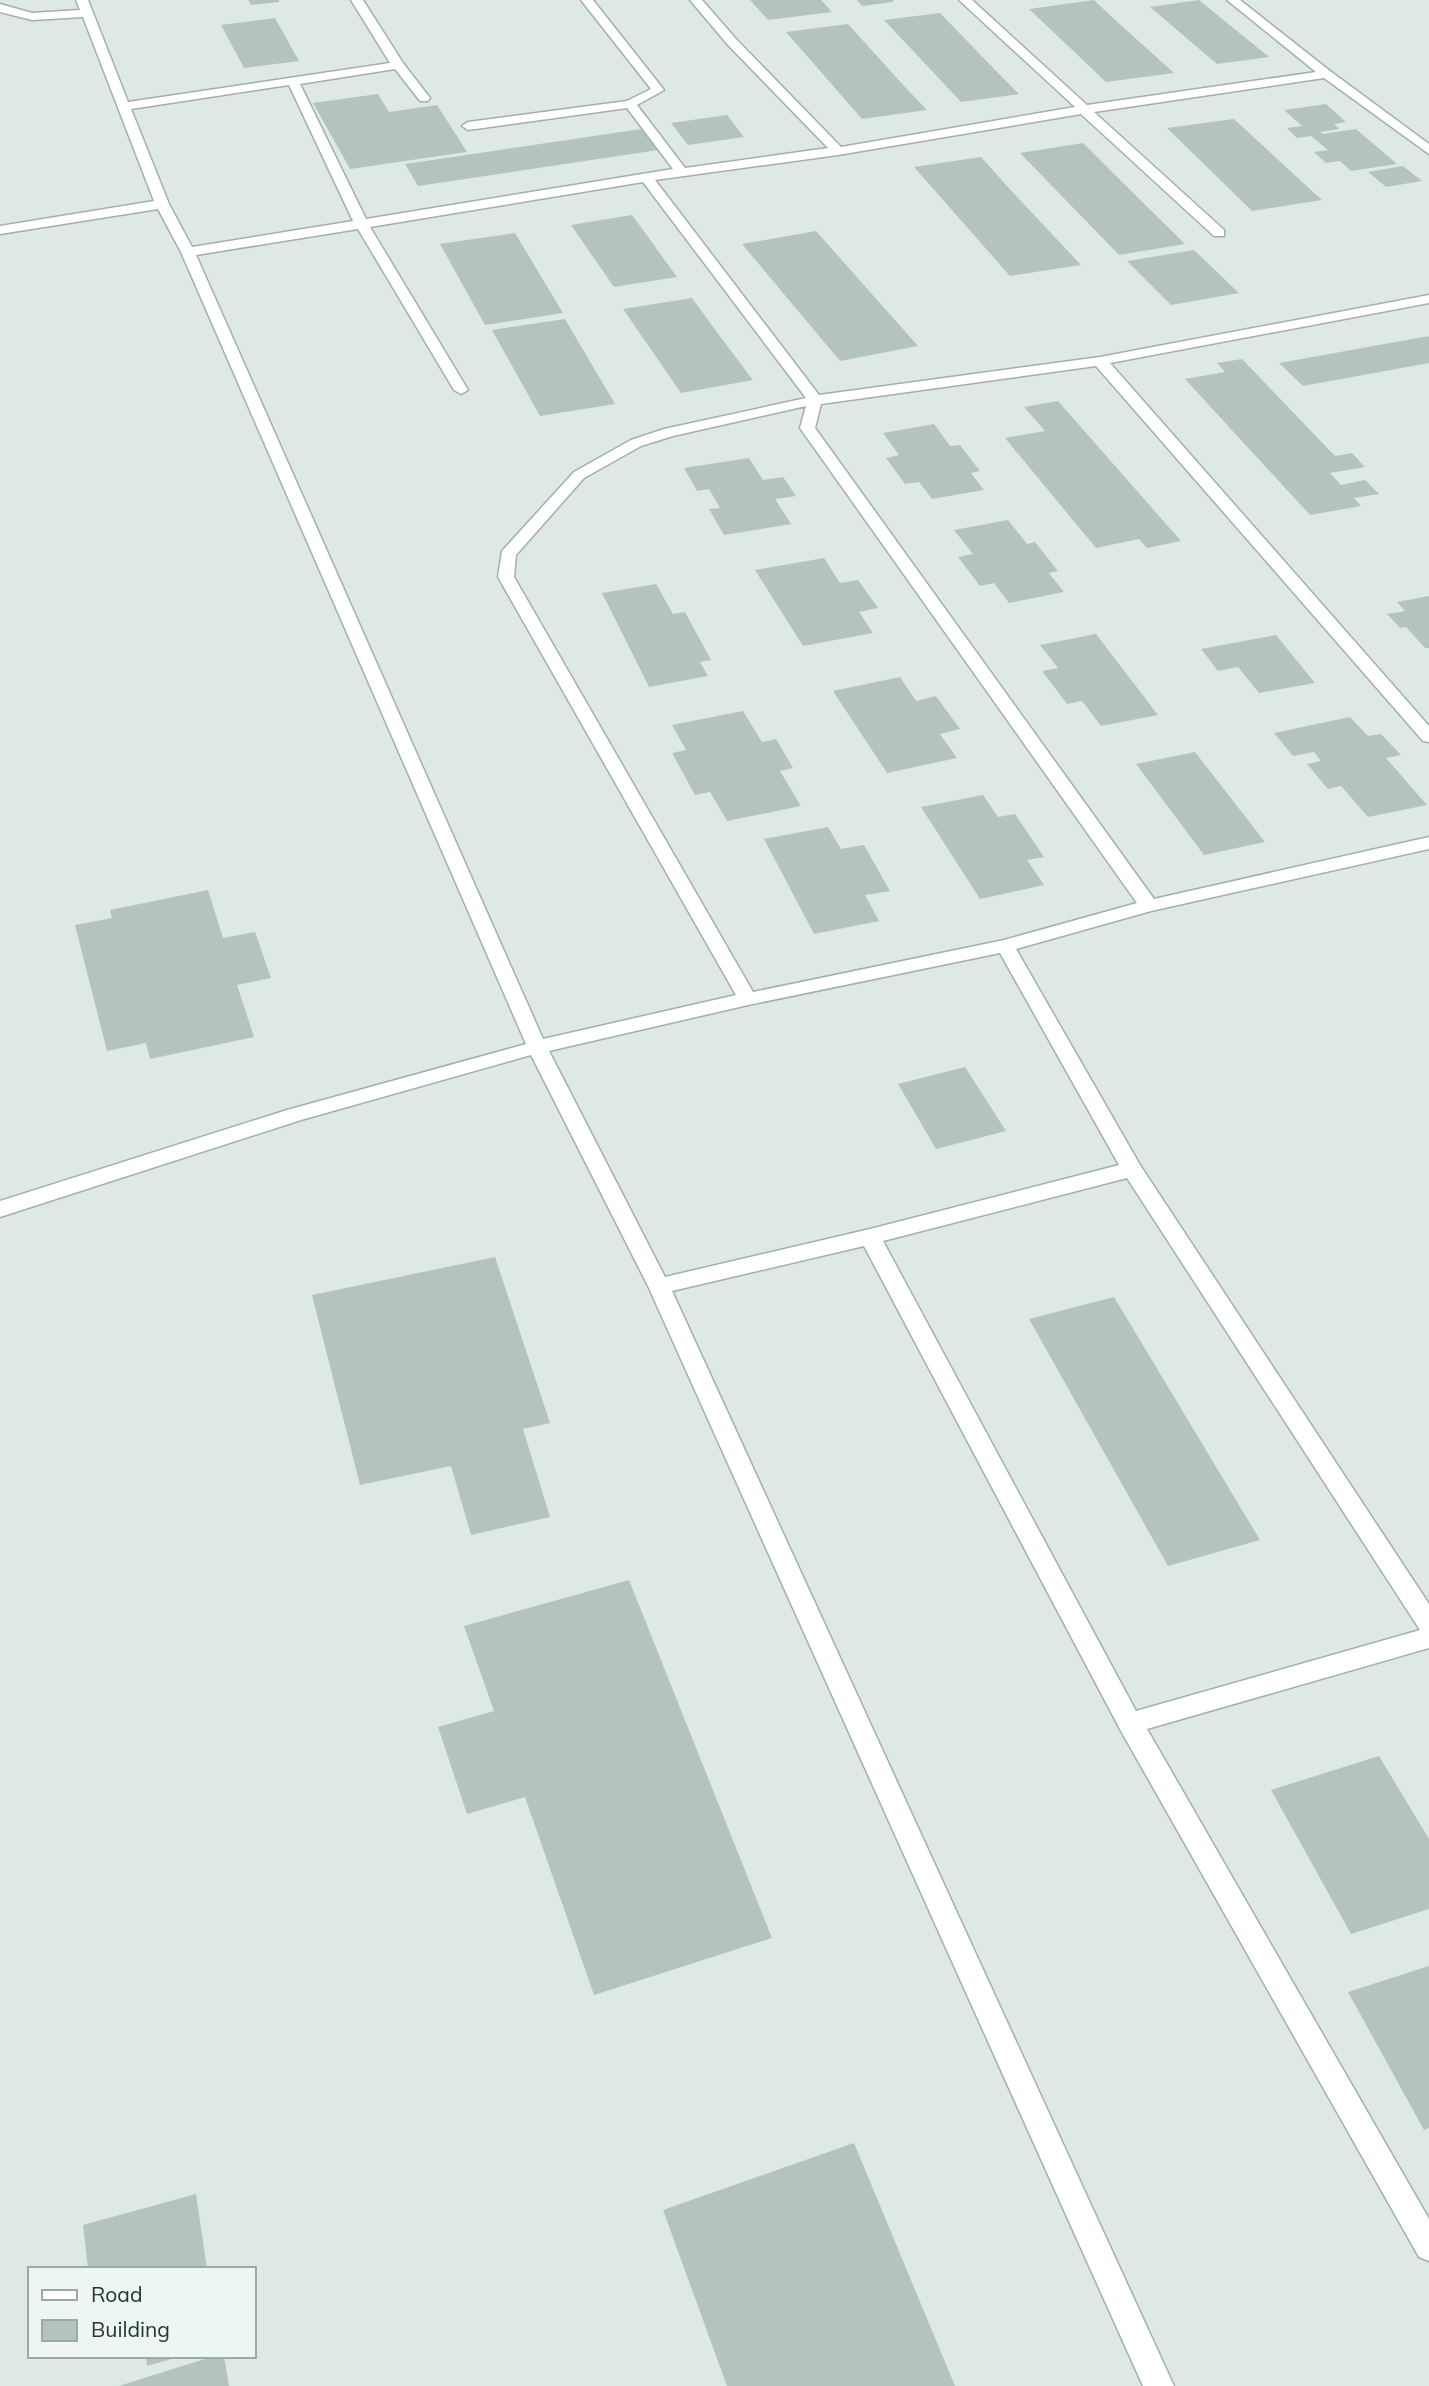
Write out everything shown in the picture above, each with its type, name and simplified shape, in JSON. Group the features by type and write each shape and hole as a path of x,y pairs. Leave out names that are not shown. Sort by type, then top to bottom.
{"street":[{"path":"357,0 398,65 424,98"},
{"path":"468,126 630,104 658,90 587,0"},
{"path":"696,0 732,42 838,151"},
{"path":"965,0 1219,233"},
{"path":"1233,0 1326,74 1429,150"},
{"path":"0,8 11,13 51,17 85,6 162,204 188,252 537,1047 659,1286 1159,2386"},
{"path":"123,107 398,65"},
{"path":"188,252 682,172 838,151 1086,109 1326,74"},
{"path":"294,83 361,223 461,390"},
{"path":"630,104 682,172"},
{"path":"646,178 815,400"},
{"path":"0,230 162,204"},
{"path":"748,999 506,577 508,554 579,475 636,443 668,432 815,400 1100,361 1429,299"},
{"path":"1100,361 1429,737"},
{"path":"815,400 807,428 1149,906"},
{"path":"0,1209 294,1115 537,1047 748,999 1005,946 1149,906 1429,843"},
{"path":"1005,946 1132,1169 1429,1624"},
{"path":"659,1286 870,1237 1132,1169"},
{"path":"870,1237 1130,1723 1429,2247"},
{"path":"1130,1723 1429,1638"}],"building":[{"path":"248,0 279,0 279,2 251,5"},
{"path":"750,0 821,0 832,12 768,20"},
{"path":"857,0 893,0 893,2 862,6"},
{"path":"1094,0 1174,73 1106,82 1029,9"},
{"path":"1199,0 1269,57 1217,64 1150,7"},
{"path":"940,13 1019,94 961,102 884,20"},
{"path":"275,18 299,61 244,68 221,25"},
{"path":"848,24 927,110 862,119 786,32"},
{"path":"378,94 389,112 437,105 467,152 350,169 313,103"},
{"path":"1326,104 1346,122 1334,124 1339,129 1320,132 1323,134 1356,129 1397,164 1351,171 1340,161 1326,163 1314,152 1328,150 1311,136 1297,138 1287,128 1302,126 1284,110"},
{"path":"727,115 744,137 688,145 671,123"},
{"path":"1234,119 1322,200 1252,211 1167,128"},
{"path":"641,129 658,150 418,186 405,164"},
{"path":"1083,143 1185,244 1119,255 1020,153"},
{"path":"981,157 1081,265 1010,276 914,167"},
{"path":"1403,166 1422,181 1386,187 1368,172"},
{"path":"632,215 677,277 614,287 571,225"},
{"path":"816,231 918,346 840,361 742,244"},
{"path":"515,233 563,313 485,325 440,244"},
{"path":"1194,250 1239,293 1171,305 1127,261"},
{"path":"692,298 753,380 681,393 623,309"},
{"path":"565,319 615,404 540,416 492,330"},
{"path":"1429,336 1429,363 1303,386 1279,363"},
{"path":"1242,359 1335,456 1352,453 1365,467 1330,473 1341,485 1365,480 1379,494 1354,498 1361,506 1310,515 1185,379 1225,372 1217,363"},
{"path":"1058,401 1181,541 1147,548 1139,539 1096,548 1005,438 1045,431 1024,407"},
{"path":"934,424 950,446 960,445 980,471 971,473 984,490 932,499 919,482 905,484 886,458 899,455 883,433"},
{"path":"749,458 763,480 783,477 796,496 775,499 791,524 724,535 709,509 720,508 709,489 697,491 684,468"},
{"path":"1008,520 1027,544 1035,542 1058,571 1049,573 1064,592 1009,603 994,583 980,586 958,557 973,554 954,530"},
{"path":"824,558 840,583 858,580 878,608 859,612 873,633 803,646 755,570"},
{"path":"656,584 673,614 685,612 711,660 700,662 708,676 649,687 602,593"},
{"path":"1429,596 1429,648 1425,648 1406,627 1400,628 1387,614 1405,611 1397,602"},
{"path":"1096,634 1158,715 1101,726 1082,701 1067,704 1042,671 1058,668 1040,645"},
{"path":"1276,635 1315,683 1259,693 1238,667 1218,671 1201,649"},
{"path":"900,677 916,701 936,696 960,729 940,734 957,758 887,773 833,691"},
{"path":"743,711 762,742 776,739 793,768 780,771 801,806 727,821 710,792 695,795 672,753 686,750 672,725"},
{"path":"1350,717 1368,736 1381,734 1401,755 1386,758 1427,805 1368,817 1341,786 1328,789 1307,764 1321,761 1314,752 1293,756 1274,733"},
{"path":"1195,752 1265,842 1204,855 1136,764"},
{"path":"983,795 998,817 1015,814 1044,857 1027,860 1044,885 980,899 921,807"},
{"path":"828,827 841,849 864,845 890,891 865,895 879,921 814,934 764,839"},
{"path":"208,890 223,938 255,932 271,978 237,985 254,1037 150,1059 146,1043 107,1051 75,925 112,918 110,910"},
{"path":"965,1067 1006,1131 936,1149 898,1084"},
{"path":"495,1257 550,1423 523,1429 550,1517 471,1535 451,1466 360,1485 312,1295"},
{"path":"1114,1297 1260,1540 1168,1566 1029,1319"},
{"path":"629,1580 772,1938 594,1995 525,1797 467,1814 438,1727 494,1711 464,1626"},
{"path":"1379,1756 1429,1839 1429,1909 1351,1934 1271,1790"},
{"path":"1429,1966 1429,2128 1424,2130 1348,1992"},
{"path":"854,2143 955,2386 727,2386 663,2210"},
{"path":"196,2194 207,2267 88,2267 83,2225"},
{"path":"146,2358 175,2358 147,2366"},
{"path":"208,2358 224,2358 229,2386 119,2386"}]}
